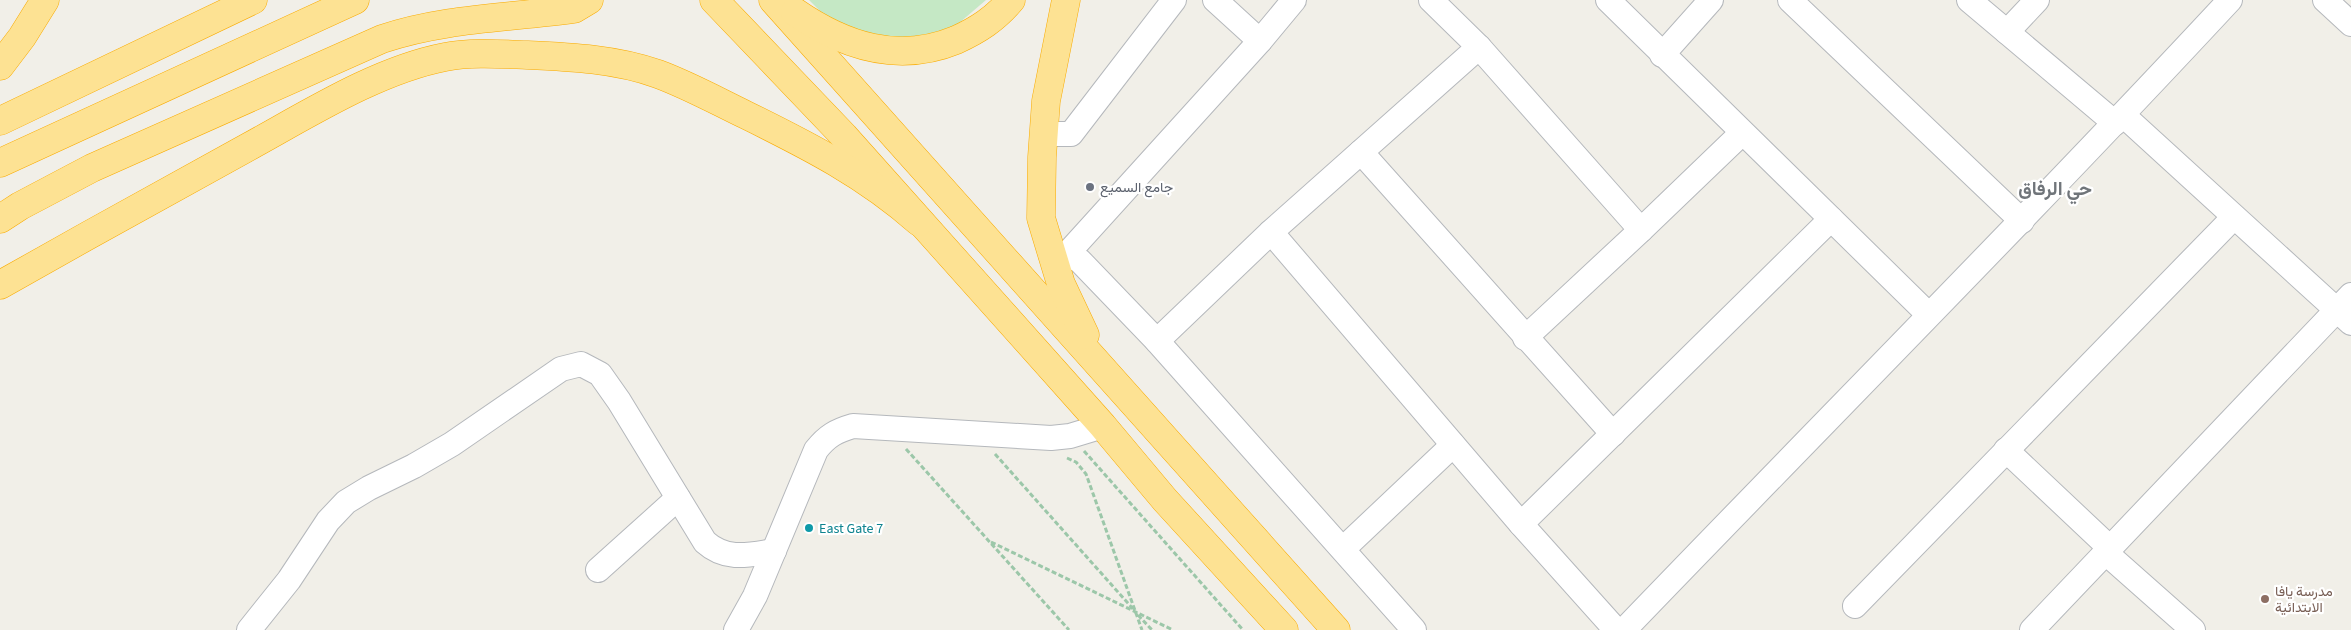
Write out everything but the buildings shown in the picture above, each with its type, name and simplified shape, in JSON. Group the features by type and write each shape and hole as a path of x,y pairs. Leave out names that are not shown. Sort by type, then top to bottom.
{"highway":[{"path":"0,66 22,37 45,0"},
{"path":"0,121 253,0"},
{"path":"0,163 355,0"},
{"path":"0,219 20,206 92,168 382,40 409,30 437,24 574,9 589,0"},
{"path":"714,0 844,136 1103,426 1165,500 1284,630"},
{"path":"773,0 1336,630"},
{"path":"781,0 812,23 838,38 860,46 884,51 907,52 927,49 969,34 986,25 1011,0"},
{"path":"1066,0 1046,100 1043,134 1041,218 1059,254 1069,304 1079,325 1107,372 1128,398"},
{"path":"0,285 323,107 390,74 448,57 502,54 574,58 630,66 656,73 684,84 829,157 880,189 919,222"}],"street":[{"path":"1043,134 1071,134 1174,0"},
{"path":"1215,0 1260,42"},
{"path":"1294,0 1260,42 1059,254 1080,261 1157,341 1414,630"},
{"path":"1431,0 1479,47 1642,230"},
{"path":"1608,0 1928,314"},
{"path":"1662,55 1711,0"},
{"path":"1790,0 2022,221"},
{"path":"1969,0 2119,119 2346,310 2032,630"},
{"path":"2007,32 2037,0"},
{"path":"1624,630 1928,314 2022,221 2230,0"},
{"path":"2324,0 2351,24"},
{"path":"1157,341 1270,232 1479,47"},
{"path":"1525,338 1642,230 1742,133"},
{"path":"1361,152 1525,338 1613,434"},
{"path":"1855,606 2234,217"},
{"path":"1521,524 1831,219"},
{"path":"1270,232 1521,524 1616,630"},
{"path":"249,630 289,580 328,521 346,502 452,444 567,366 581,364 600,374 619,401 700,536 718,551 742,556 774,551"},
{"path":"736,630 755,596 816,450 826,438 838,430 853,426 1031,438 1066,446 1103,426"},
{"path":"1343,549 1453,445"},
{"path":"2006,450 2108,551 2193,630"},
{"path":"598,570 678,498"}],"path":[{"path":"900,443 1069,630"},
{"path":"1066,446 1086,474 1142,630"},
{"path":"1066,446 1243,630"},
{"path":"1000,451 992,450 1152,630"},
{"path":"989,541 1173,630"}],"green space":[{"path":"809,0 986,0 952,29 891,41 845,26 825,16"}],"place":[{"name":"جامع السميع","path":"1090,187"},
{"name":"East Gate 7","path":"809,528"},
{"name":"مدرسة يافا الابتدائية","path":"2265,599"}],"district":[{"name":"حي الرفاق","path":"2055,188"}]}
